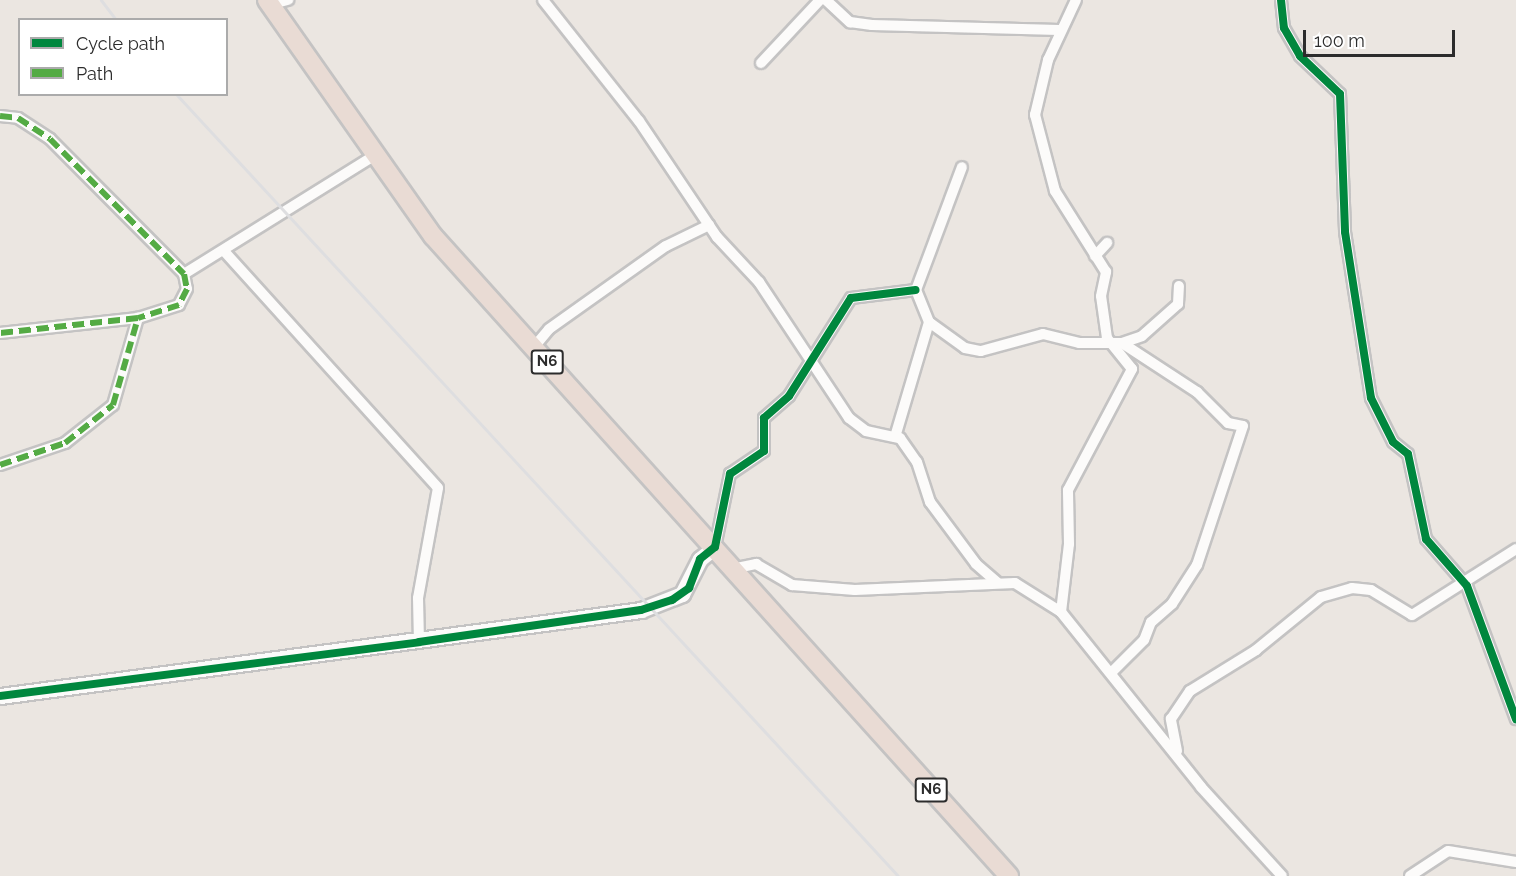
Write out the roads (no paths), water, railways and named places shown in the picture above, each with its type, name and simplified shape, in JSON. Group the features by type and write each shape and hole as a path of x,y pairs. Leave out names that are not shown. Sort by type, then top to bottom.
{"highway":[{"name":"N6","path":"268,3 372,157 433,236 1009,876"},
{"name":"N6","path":"852,703 992,876"}],"street":[{"path":"268,3 288,0"},
{"path":"543,0 639,121 709,225 759,282 849,418 866,431 895,437 916,462 930,502 976,564 998,582"},
{"path":"761,63 820,0"},
{"path":"826,0 850,22 872,25 1059,30"},
{"path":"1061,612 1069,544 1068,490 1132,369 1110,341 1101,296 1106,272 1055,191 1035,115 1059,30 1076,0"},
{"path":"1281,0 1284,28 1300,56 1340,94 1345,232 1371,398 1393,442 1408,454 1426,539 1463,581 1486,626 1516,719"},
{"path":"0,116 18,118 50,139 184,274 187,289 179,305 138,318 0,333"},
{"path":"184,274 372,157"},
{"path":"962,167 916,290 929,322 965,348 981,351 1043,334 1078,344 1110,341 1122,343 1197,392 1228,423 1243,426 1197,565 1172,604 1151,622 1144,640 1112,672"},
{"path":"534,348 549,329 666,246 709,225"},
{"path":"1095,256 1107,243"},
{"path":"224,251 438,488 418,598 419,642"},
{"path":"1122,343 1142,336 1178,304 1179,286"},
{"path":"0,696 419,642 653,608 689,588 700,559 715,547 730,474 764,451 764,418 789,396 809,358 851,298 916,290"},
{"path":"0,465 65,443 113,405 138,318"},
{"path":"895,437 929,322"},
{"path":"1177,755 1171,719 1190,691 1256,650 1321,597 1352,588 1371,590 1412,615 1516,549"},
{"path":"732,569 756,564 792,585 855,590 1015,583 1061,612 1112,672 1177,755 1282,876"},
{"path":"1410,876 1448,851 1516,862"}],"railway":[{"path":"101,0 114,18"},
{"path":"178,96 898,876"}]}
